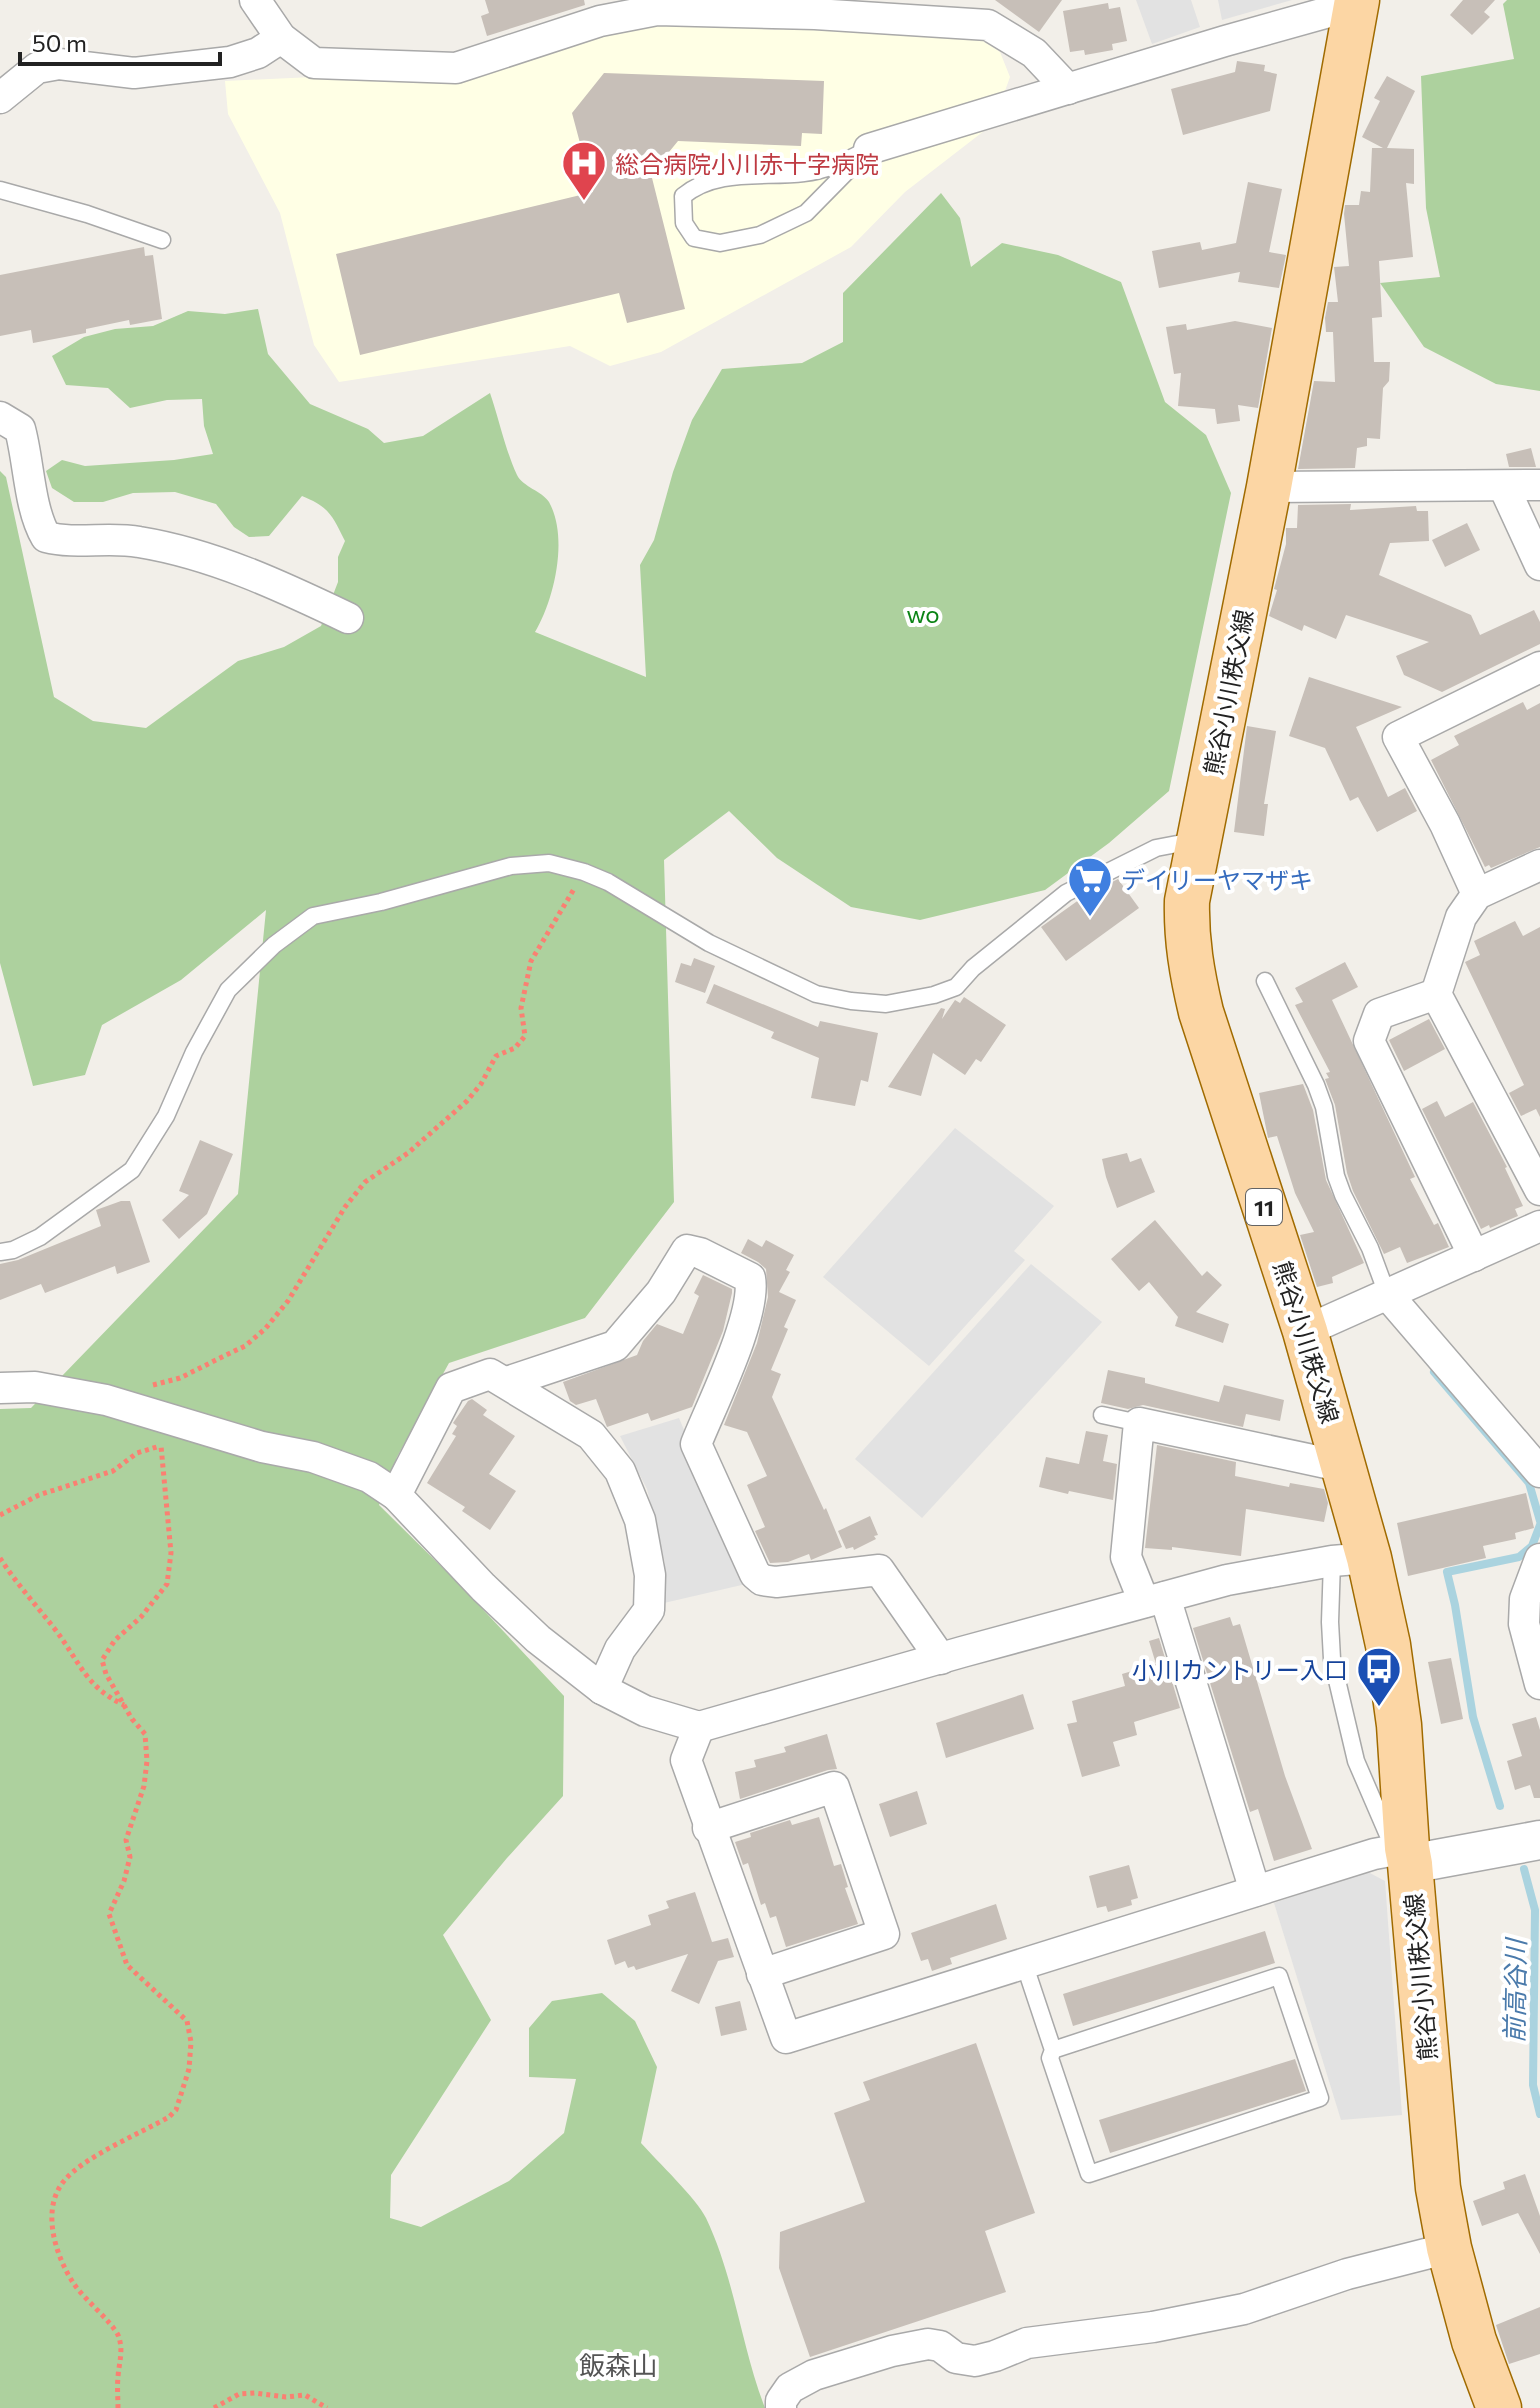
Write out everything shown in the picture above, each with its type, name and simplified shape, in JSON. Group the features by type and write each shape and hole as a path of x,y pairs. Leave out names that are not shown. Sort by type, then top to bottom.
{"main road":[{"name":"熊谷小川秩父線","path":"1365,1 1198,840 1187,901 1186,938 1201,1012 1305,1331 1345,1467 1350,1560 1390,1658 1399,1725 1404,1854 1438,2188 1449,2248 1474,2341 1499,2408"}],"street":[{"path":"255,0 281,38 314,63 456,68 600,21 657,10 815,14 988,25 1034,53 1068,89"},
{"path":"869,149 1365,1"},
{"path":"0,98 37,68 59,64 134,73 230,62 258,53 281,38"},
{"path":"0,417 20,429 38,523 46,537 62,541 136,541 200,556 274,583 348,618"},
{"path":"1269,487 1540,485"},
{"path":"1504,487 1540,565"},
{"path":"1477,894 1445,824 1398,737 1540,667"},
{"path":"1540,865 1477,894 1461,917 1436,994 1540,1190"},
{"path":"1436,994 1379,1014 1369,1041 1474,1256"},
{"path":"1305,1331 1540,1226"},
{"path":"507,1382 615,1346 661,1292 687,1250 700,1253 750,1278 752,1293 744,1325 696,1444 755,1574 762,1580 776,1582 879,1570 941,1659"},
{"path":"1387,1294 1540,1472"},
{"path":"396,1495 451,1388 490,1374 591,1435 620,1471 640,1520 650,1575 649,1610 620,1649 602,1689"},
{"path":"0,1388 35,1387 106,1400 262,1447 313,1457 369,1477 396,1495 483,1587 538,1639 602,1689 645,1711 699,1727 1227,1580 1350,1560"},
{"path":"1255,1891 1154,1599 1126,1557 1139,1423 1345,1467"},
{"path":"1540,1559 1525,1599 1532,1618 1540,1684"},
{"path":"699,1727 686,1760 786,2038 1255,1891 1404,1854 1540,1840"},
{"path":"708,1828 834,1787 884,1934 762,1974"},
{"path":"781,2408 781,2401 790,2388 814,2375 892,2351 928,2344 940,2346 956,2358 975,2361 1027,2343 1153,2327 1244,2309 1347,2274 1449,2248"}],"lane":[{"path":"869,149 806,213 760,235 720,243 694,238 684,223 683,196 692,189 727,176 806,173 839,164 869,149"},
{"path":"0,190 87,214 162,240"},
{"path":"0,1252 13,1250 40,1237 132,1170 166,1116 194,1052 228,990 274,945 313,916 381,902 511,866 549,863 608,882 709,943 816,994 886,1004 934,995 956,987 973,968 1066,893 1156,848 1198,840"},
{"path":"1265,981 1316,1085 1324,1107 1336,1176 1370,1248 1387,1294"},
{"path":"1102,1415 1139,1423"},
{"path":"1350,1560 1330,1622 1332,1659 1356,1761 1384,1832 1404,1854"},
{"path":"1024,1963 1053,2050 1050,2058 1089,2174 1320,2098 1279,1976 1053,2050"}],"path":[{"path":"106,1400 180,1378 245,1346 265,1329 288,1301 345,1207 365,1182 408,1153 467,1101 481,1084 496,1056 515,1048 525,1036 521,1008 531,961 584,872"},
{"path":"118,2408 117,2379 122,2352 117,2333 86,2300 63,2266 54,2236 53,2215 55,2197 64,2180 89,2161 169,2117 176,2110 189,2069 191,2042 187,2021 127,1965 109,1914 124,1881 130,1857 126,1840 144,1786 147,1761 145,1734 106,1674 102,1660 115,1640 141,1617 167,1584 171,1553 161,1446"},
{"path":"0,1515 39,1495 113,1471"},
{"path":"0,1558 55,1630 86,1678 106,1696 125,1706"},
{"path":"214,2408 239,2394 255,2393 286,2397 305,2395 327,2408"}],"shaded area":[{"path":"1136,0 1191,0 1200,27 1152,44"},
{"path":"1218,0 1292,0 1222,20"},
{"name":"総合病院小川赤十字病院","path":"659,21 775,30 816,25 911,36 967,31 1000,52 1010,77 993,124 905,192 851,247 661,352 610,366 570,346 339,382 314,345 280,213 228,114 225,81 313,77"},
{"path":"955,1128 1054,1206 1014,1251 1025,1260 929,1366 823,1277"},
{"path":"1031,1264 1102,1322 922,1518 855,1459"},
{"path":"679,1418 746,1577 746,1584 664,1603 665,1563 647,1489 620,1436"},
{"path":"1366,1871 1385,1881 1402,2115 1341,2120 1274,1903"}],"green space":[{"path":"1507,0 1540,0 1540,391 1496,384 1424,347 1380,283 1440,277 1426,208 1421,76 1514,59 1503,4"},
{"name":"wo","path":"941,193 960,218 971,267 1002,243 1058,255 1121,282 1165,402 1206,435 1231,493 1169,791 1109,843 1045,890 920,920 851,907 777,858 729,811 664,860 674,1202 585,1318 449,1363 397,1457 379,1505 460,1585 564,1696 563,1796 443,1935 491,2020 391,2175 390,2218 421,2227 509,2181 564,2133 576,2079 529,2077 529,2028 552,2001 602,1993 635,2021 657,2067 641,2143 686,2191 706,2218 724,2265 765,2408 0,2408 0,1409 31,1408 238,1194 266,910 181,980 102,1025 85,1075 33,1086 0,963 0,471 6,477 54,697 93,721 146,728 238,661 284,647 321,626 338,582 338,557 345,541 333,518 318,504 302,496 269,536 249,537 234,527 216,504 175,492 133,493 103,502 74,502 52,488 46,471 62,460 85,466 213,454 204,426 202,399 167,400 130,408 108,388 66,385 52,356 84,337 115,329 153,326 188,311 225,314 258,309 268,354 310,404 368,429 384,443 423,436 490,393 517,475 546,498 555,517 557,568 548,603 535,632 646,677 640,565 654,540 673,472 692,420 722,369 802,363 843,342 843,293"}],"building":[{"path":"485,0 584,0 585,5 487,36 481,16 489,13"},
{"path":"995,0 1062,0 1039,32"},
{"path":"1463,0 1495,0 1484,12 1490,17 1472,35 1450,15"},
{"path":"1108,3 1109,9 1120,7 1127,41 1112,44 1113,50 1085,55 1084,50 1070,52 1063,11"},
{"path":"1237,61 1265,65 1264,71 1277,74 1270,111 1183,135 1171,89 1235,72"},
{"path":"604,73 824,81 822,134 802,133 801,146 678,141 651,174 685,309 627,323 619,293 360,355 336,254 593,192 572,113"},
{"path":"1387,76 1415,91 1387,148 1414,149 1414,184 1406,183 1413,257 1379,261 1382,317 1372,318 1374,362 1390,362 1389,381 1383,388 1380,439 1367,438 1367,446 1357,448 1355,468 1298,469 1314,381 1335,382 1333,332 1326,332 1325,318 1328,302 1338,302 1334,267 1349,266 1345,205 1359,205 1361,191 1370,192 1372,148 1383,148 1362,137 1380,101 1374,98"},
{"path":"1248,182 1282,189 1269,252 1286,255 1279,288 1238,282 1240,272 1159,288 1152,251 1200,242 1202,250 1236,243"},
{"path":"144,247 145,256 153,255 162,319 130,325 129,320 86,329 86,333 33,343 31,330 0,336 0,275"},
{"path":"1235,321 1272,328 1258,408 1238,405 1240,421 1217,424 1215,409 1178,406 1181,373 1174,374 1166,327 1186,324 1187,330"},
{"path":"1531,448 1536,467 1509,467 1506,454"},
{"path":"1351,504 1350,510 1416,506 1417,511 1428,511 1429,541 1390,543 1379,575 1471,615 1480,635 1534,610 1540,622 1540,644 1442,692 1404,675 1396,656 1429,642 1346,615 1336,639 1304,625 1302,631 1269,616 1286,544 1286,528 1297,528 1298,505"},
{"path":"1467,523 1480,550 1445,567 1432,540"},
{"path":"1309,677 1402,707 1356,727 1388,797 1405,788 1417,811 1377,832 1358,797 1350,801 1325,748 1289,736"},
{"path":"1523,702 1527,710 1540,703 1540,847 1491,868 1489,865 1485,867 1431,760 1459,745 1454,736"},
{"path":"1247,726 1276,731 1264,804 1268,804 1264,836 1234,832"},
{"name":"デイリーヤマザキ","path":"1118,879 1139,908 1066,961 1041,927 1083,897"},
{"path":"1515,921 1523,936 1540,927 1540,1117 1536,1109 1521,1116 1509,1093 1524,1085 1465,962 1480,955 1474,941"},
{"path":"694,958 715,966 705,993 675,982 681,963 691,966"},
{"path":"1345,962 1358,987 1332,1000 1415,1177 1410,1179 1449,1247 1407,1263 1400,1247 1384,1254 1353,1191 1335,1105 1325,1079 1329,1078 1326,1073 1330,1072 1295,1005 1303,1002 1295,988"},
{"path":"714,984 818,1027 820,1021 878,1033 868,1082 861,1080 855,1106 811,1098 819,1058 771,1038 774,1032 706,1003"},
{"path":"964,997 1006,1025 981,1062 976,1059 965,1075 933,1053 921,1096 888,1087 941,1008 945,1009 942,1019 955,1000 960,1003"},
{"path":"1429,1019 1445,1049 1404,1071 1389,1040"},
{"path":"1303,1084 1313,1110 1326,1180 1364,1263 1332,1277 1333,1283 1317,1287 1300,1235 1314,1232 1295,1193 1277,1136 1268,1138 1259,1093"},
{"path":"1437,1101 1445,1117 1473,1102 1507,1167 1523,1206 1515,1209 1518,1216 1481,1229 1422,1109"},
{"path":"200,1140 233,1154 207,1214 179,1239 162,1220 189,1195 179,1191"},
{"path":"1127,1153 1130,1162 1141,1158 1155,1192 1117,1208 1102,1159"},
{"path":"130,1201 150,1262 117,1274 115,1266 45,1293 41,1284 0,1300 0,1264 18,1260 101,1226 96,1210"},
{"path":"1155,1220 1202,1276 1207,1271 1222,1285 1196,1312 1229,1324 1223,1343 1175,1326 1178,1317 1149,1282 1139,1291 1111,1259"},
{"path":"748,1239 762,1247 766,1240 794,1255 786,1270 790,1272 779,1292 796,1300 771,1370 781,1374 772,1397 842,1547 811,1560 809,1554 788,1562 770,1563 755,1531 765,1527 747,1485 767,1476 747,1432 724,1425 757,1343 768,1297 766,1269 741,1253"},
{"path":"703,1275 732,1289 732,1293 723,1331 692,1407 651,1421 648,1413 607,1427 596,1399 576,1405 570,1401 563,1382 637,1355 643,1341 657,1324 683,1334 699,1296 694,1293"},
{"path":"1108,1370 1145,1378 1145,1383 1219,1402 1224,1385 1284,1400 1280,1421 1246,1414 1243,1427 1143,1405 1128,1409 1101,1403"},
{"path":"472,1399 487,1410 483,1415 515,1436 489,1474 516,1491 490,1530 462,1511 465,1507 427,1483 456,1436 452,1434 457,1426 453,1423"},
{"path":"1086,1431 1108,1435 1103,1461 1117,1464 1113,1500 1039,1487 1046,1457 1079,1464"},
{"path":"1157,1445 1236,1462 1235,1476 1289,1487 1290,1483 1324,1489 1328,1503 1324,1522 1246,1509 1241,1556 1172,1547 1172,1550 1145,1548"},
{"path":"1526,1493 1534,1528 1515,1533 1516,1539 1483,1546 1486,1558 1408,1576 1397,1523"},
{"path":"870,1516 878,1535 874,1536 876,1539 854,1550 853,1547 846,1549 838,1531"},
{"path":"1230,1617 1233,1626 1240,1624 1285,1776 1312,1849 1274,1861 1258,1809 1250,1812 1193,1628"},
{"path":"1159,1638 1180,1708 1134,1722 1137,1735 1113,1742 1120,1766 1082,1777 1067,1724 1077,1722 1072,1701 1125,1686 1122,1674 1156,1664 1149,1641"},
{"path":"1451,1658 1463,1719 1441,1724 1428,1662"},
{"path":"1023,1694 1034,1729 946,1758 936,1723"},
{"path":"1536,1717 1540,1730 1540,1798 1534,1798 1530,1785 1515,1790 1507,1761 1522,1756 1512,1724"},
{"path":"827,1734 837,1769 740,1799 735,1772 756,1767 754,1760 786,1752 784,1747"},
{"path":"917,1791 927,1824 890,1837 879,1804"},
{"path":"819,1817 834,1866 841,1864 848,1887 845,1888 858,1924 786,1947 776,1916 770,1918 765,1903 761,1905 748,1863 743,1865 735,1842 751,1837 750,1833 790,1820 792,1825"},
{"path":"1129,1865 1138,1898 1131,1900 1132,1905 1108,1912 1106,1906 1097,1908 1089,1876"},
{"path":"695,1892 712,1942 728,1938 734,1957 718,1961 699,2004 671,1991 688,1954 636,1970 634,1966 628,1968 625,1961 615,1965 607,1940 651,1925 648,1915 669,1908 666,1901"},
{"path":"996,1904 1007,1939 950,1958 952,1964 932,1971 928,1959 921,1961 911,1933"},
{"path":"1265,1931 1275,1963 1073,2026 1063,1994"},
{"path":"740,2001 747,2030 721,2036 715,2007"},
{"path":"976,2043 1035,2213 985,2231 1006,2292 810,2357 779,2268 780,2232 865,2202 834,2113 870,2100 863,2082"},
{"path":"1295,2059 1306,2091 1110,2153 1099,2120"},
{"path":"1525,2174 1540,2216 1540,2254 1518,2213 1482,2226 1473,2201 1505,2189 1503,2182"},
{"path":"1540,2307 1540,2354 1509,2364 1496,2325"}],"waterway":[{"path":"1434,1372 1529,1483 1540,1521"},
{"path":"1500,1806 1473,1717 1447,1572 1519,1557 1532,1546 1540,1525"},
{"name":"前高谷川","path":"1524,1869 1535,1910 1533,2085 1540,2114"}],"place":[{"name":"総合病院小川赤十字病院","path":"584,202"},
{"name":"デイリーヤマザキ","path":"1090,918"},
{"name":"小川カントリー入口","path":"1379,1708"}],"district":[{"name":"飯森山","path":"618,2364"}]}
